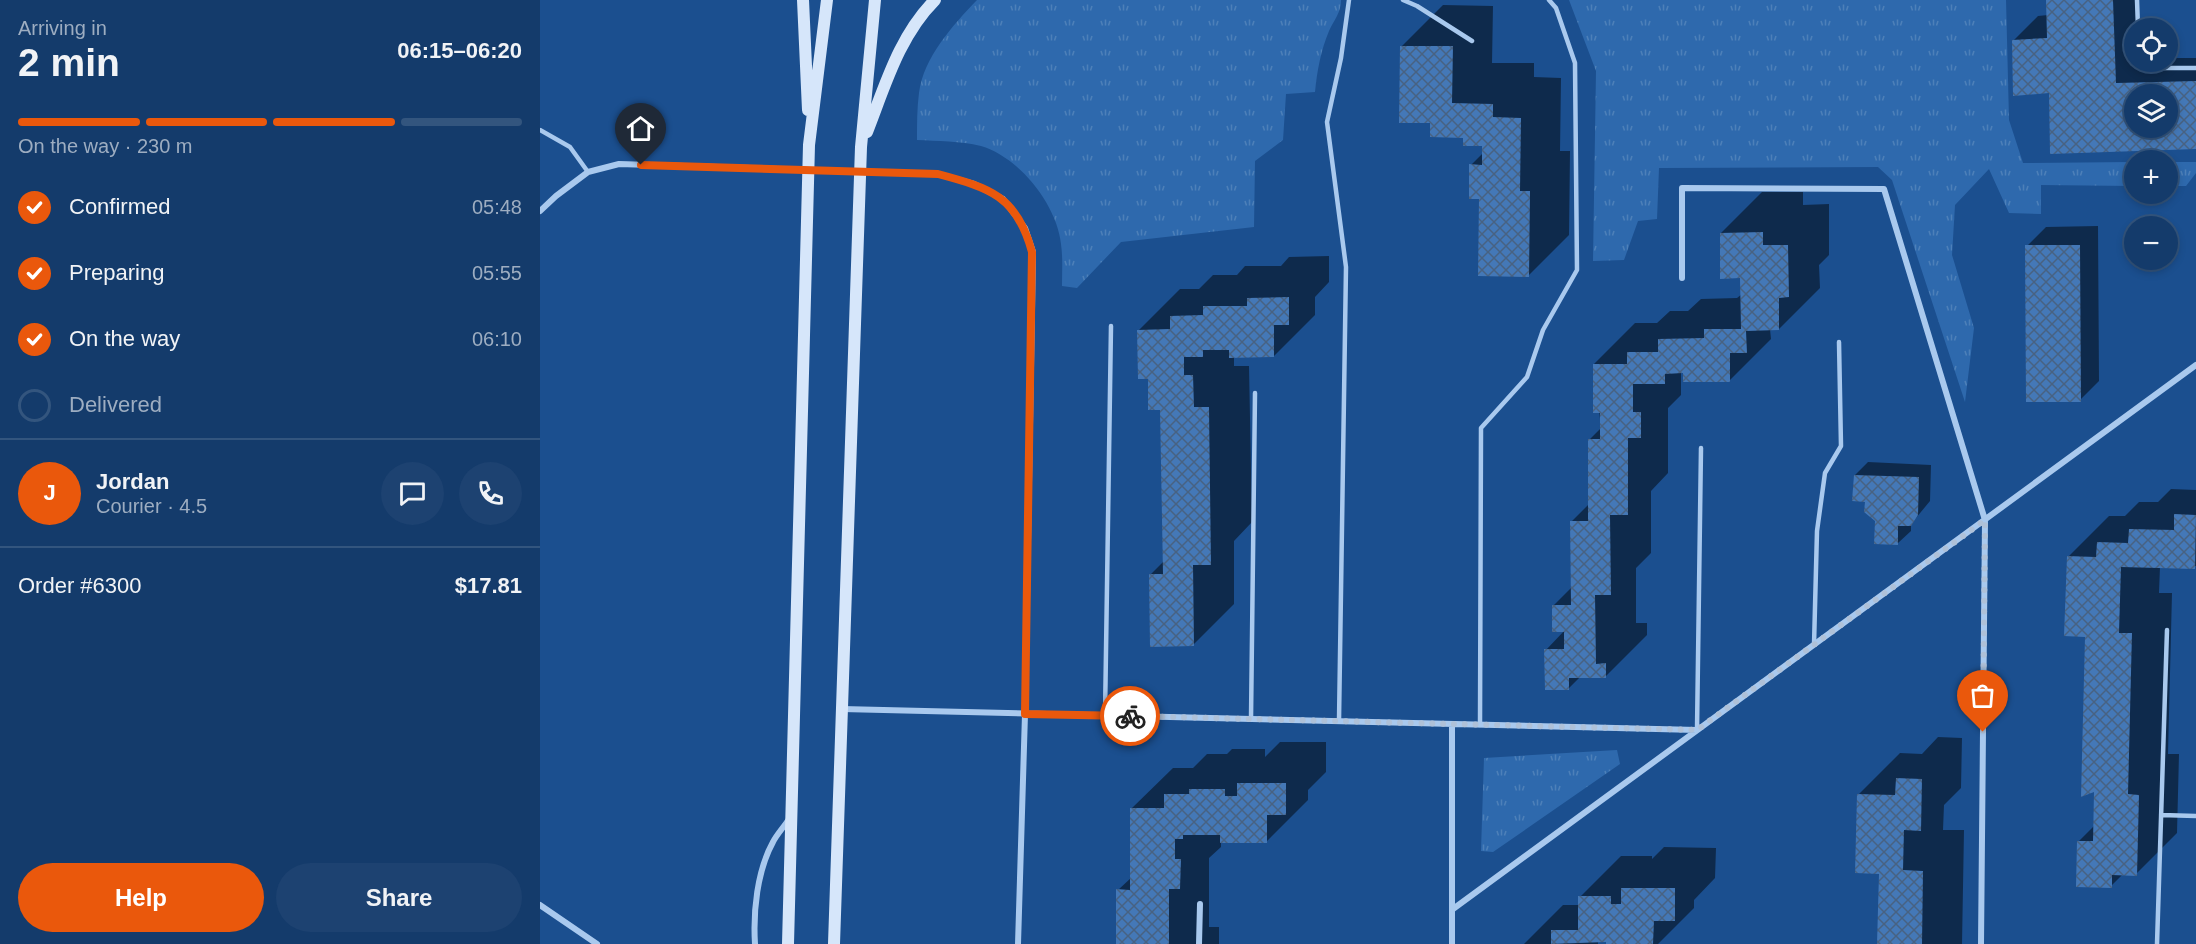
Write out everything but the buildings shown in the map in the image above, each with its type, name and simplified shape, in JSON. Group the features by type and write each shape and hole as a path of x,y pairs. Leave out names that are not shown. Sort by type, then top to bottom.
{"main road":[{"path":"788,944 809,145 803,0"},
{"path":"809,145 827,0"},
{"path":"834,944 861,147 874,0"},
{"path":"861,147 905,38 934,0"}],"street":[{"path":"540,211 588,172 619,164 938,174 974,184 1003,199 1025,228 1032,252 1025,714 1018,944"},
{"path":"1682,278 1682,188 1884,189 1985,520 1981,944"},
{"path":"1453,909 2196,365"},
{"path":"842,709 1697,730"},
{"path":"1452,724 1452,944"},
{"path":"755,944 757,897 764,862 773,842 791,816"},
{"path":"1199,944 1200,904"},
{"path":"540,905 594,943"}],"lane":[{"path":"1339,721 1346,267 1327,122 1341,58 1349,0"},
{"path":"1403,0 1417,6 1472,41"},
{"path":"1480,725 1481,428 1527,377 1543,330 1576,270 1575,63 1556,8 1549,0"},
{"path":"2137,0 2138,18"},
{"path":"2178,68 2196,68"},
{"path":"540,130 570,147 588,172"},
{"path":"1106,716 1111,326"},
{"path":"1814,645 1817,531 1825,473 1841,446 1839,342"},
{"path":"1251,719 1255,393"},
{"path":"1697,730 1701,448"},
{"path":"2157,944 2167,630"},
{"path":"2161,815 2196,816"}],"green space":[{"path":"977,0 1341,0 1341,5 1322,53 1315,92 1286,94 1283,140 1255,161 1254,227 1121,242 1077,288 1062,286 1062,255 1058,229 1044,199 1022,172 1009,160 981,146 917,140 919,93 926,67 949,31"},
{"path":"1569,0 2006,0 2009,120 2023,163 2124,162 2124,186 2041,185 2041,214 2009,213 1989,169 1955,205 1952,255 1974,328 1965,402 1892,180 1878,167 1659,168 1657,219 1638,221 1624,260 1593,261 1596,71"},
{"path":"2178,162 2196,162 2196,173 2186,186 2178,186"},
{"path":"1617,750 1620,764 1493,852 1481,851 1484,758"}],"way so far":[{"path":"1130,716 1697,730 1985,520 1983,732"}],"route":[{"path":"641,165 938,174 974,184 1003,199 1025,228 1032,252 1025,714 1130,716"}]}
